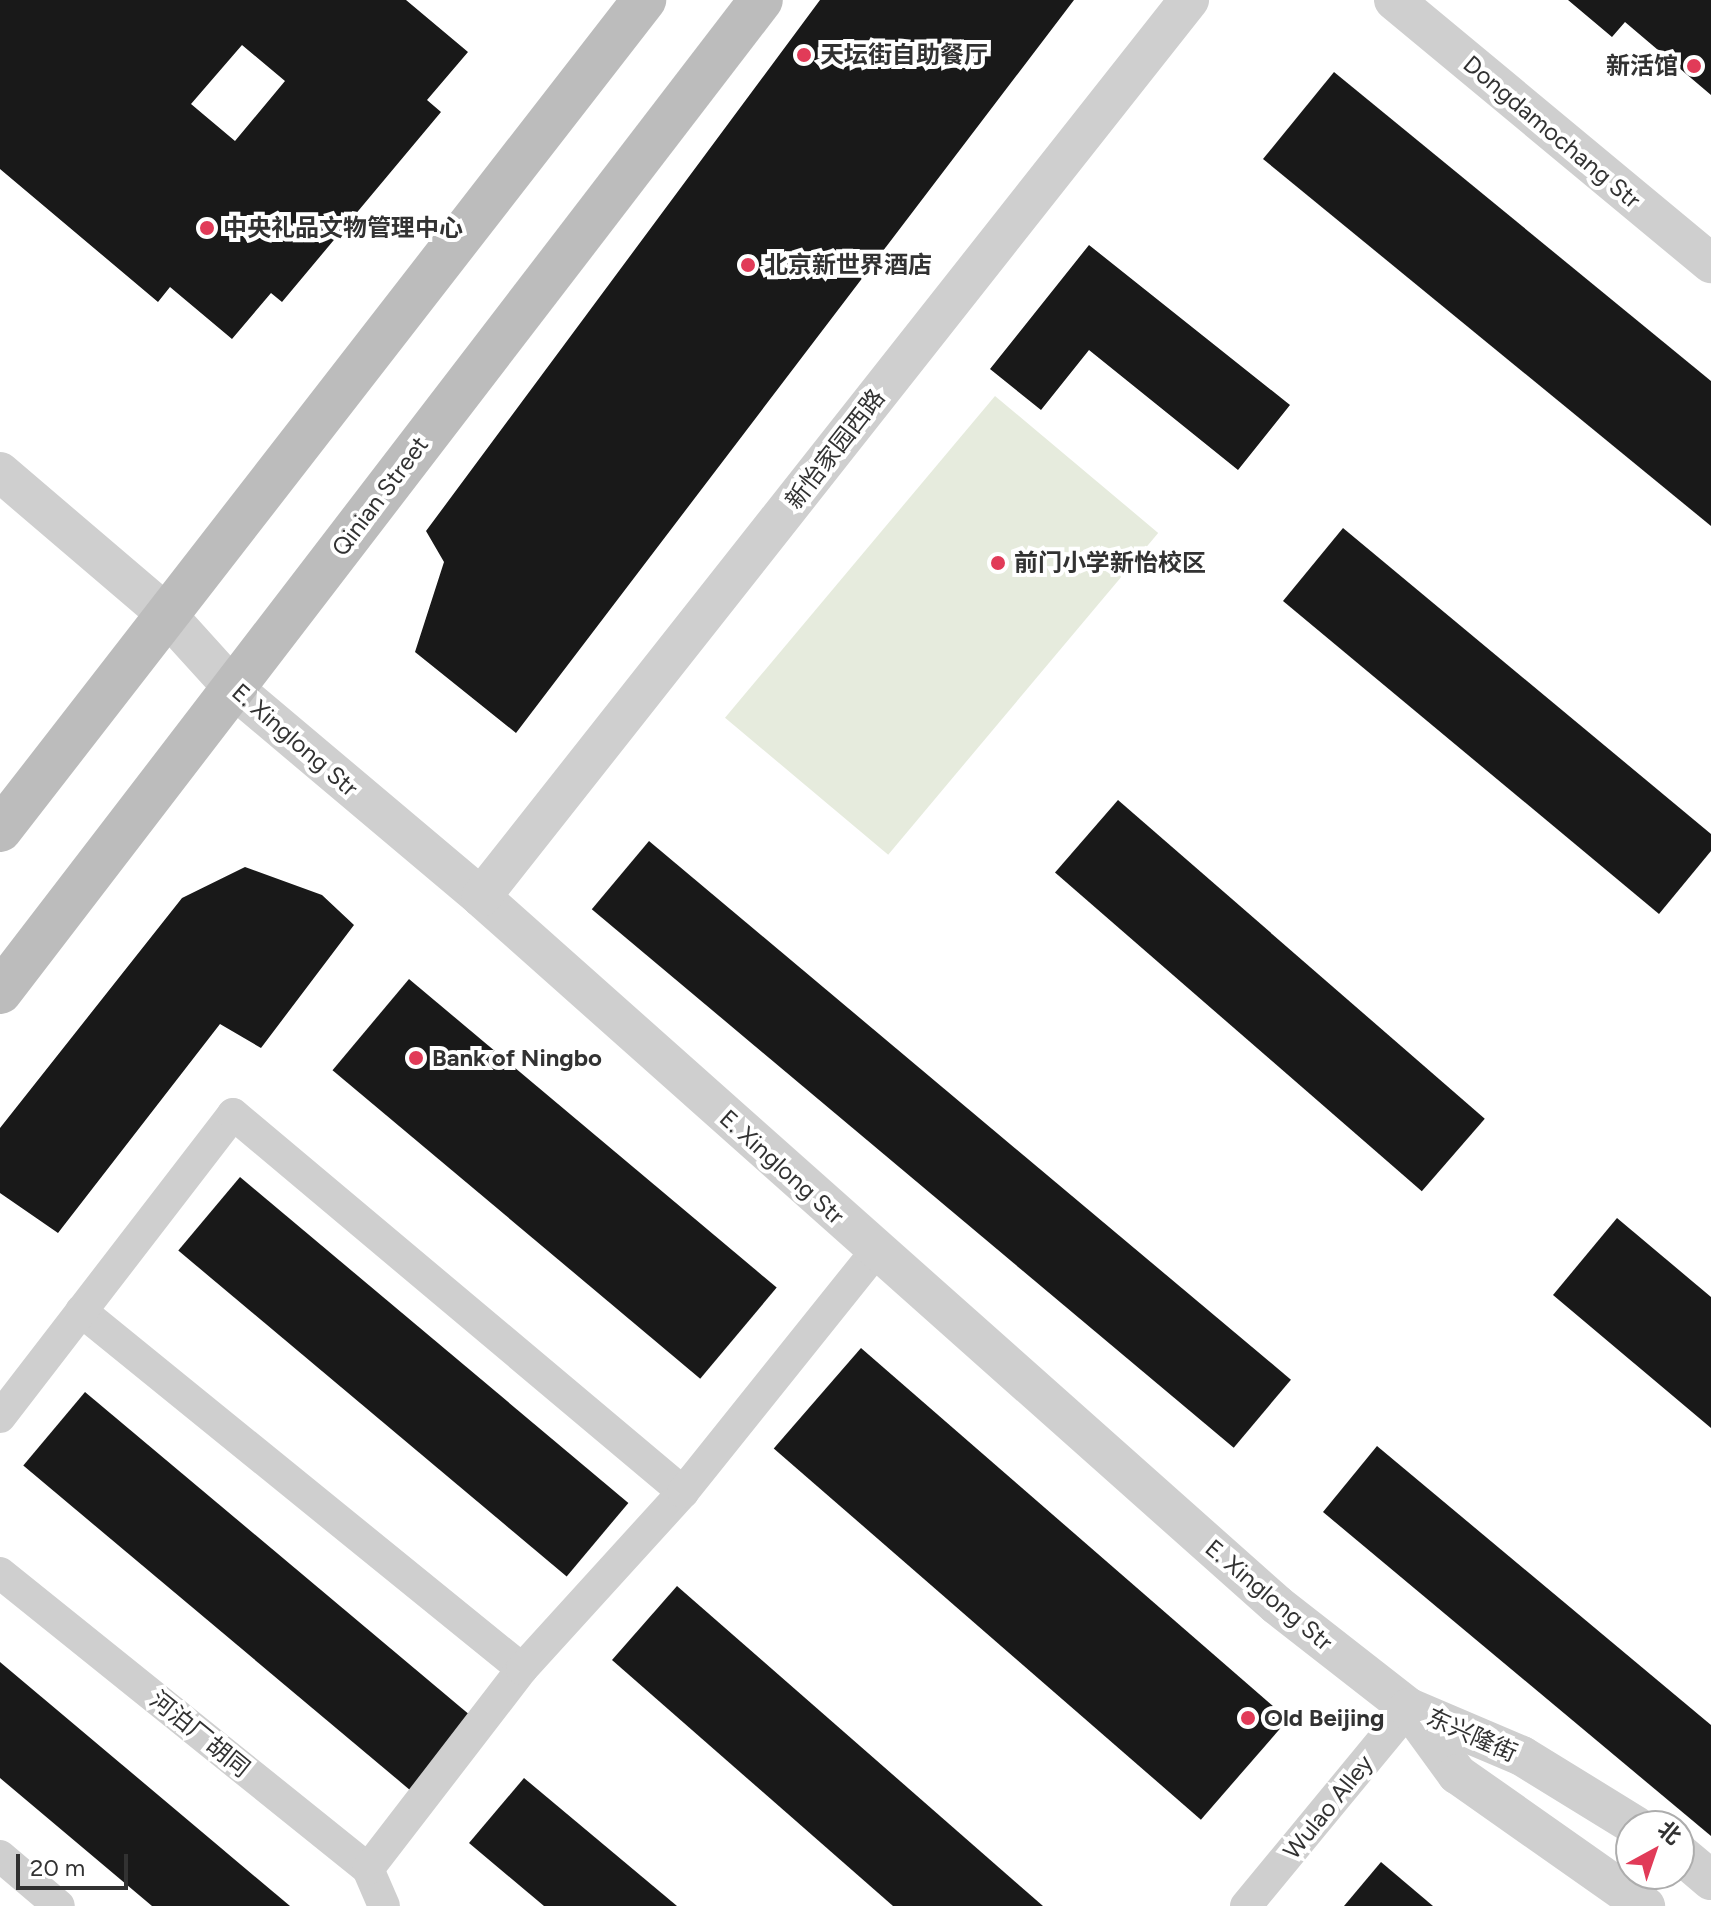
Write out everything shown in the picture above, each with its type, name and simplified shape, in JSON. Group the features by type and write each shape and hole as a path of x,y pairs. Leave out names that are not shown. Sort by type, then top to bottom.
{"main road":[{"path":"0,830 644,0"},
{"name":"Qinian Street","path":"0,992 761,0"}],"street":[{"name":"新怡家园西路","path":"481,897 1189,0"},
{"name":"Dongdamochang Str","path":"1394,0 1711,263"},
{"name":"E. Xinglong Str","path":"0,472 166,614 233,688 481,897 875,1252 1277,1605 1409,1708"},
{"path":"0,1417 233,1114 683,1492"},
{"path":"368,1869 522,1669 683,1492 875,1252"},
{"path":"81,1311 522,1669"},
{"name":"河泊厂胡同","path":"0,1573 368,1869 384,1906"},
{"name":"东兴隆街","path":"1409,1708 1522,1756 1615,1813"},
{"name":"东兴隆街","path":"1409,1708 1457,1774 1645,1906"},
{"name":"Wulao Alley","path":"1246,1906 1409,1708"},
{"path":"0,1856 59,1906"},
{"path":"1695,1866 1711,1880"}],"shaded area":[{"path":"995,396 1158,533 888,855 725,718"}],"building":[{"name":"中央礼品文物管理中心","path":"0,0 406,0 468,52 427,100 441,112 282,302 271,293 232,339 170,287 158,302 0,169","holes":["242,45 285,81 235,141 191,104"]},
{"name":"北京新世界酒店","path":"820,0 1074,0 516,733 415,652 444,562 426,531"},
{"name":"新活馆","path":"1568,0 1711,0 1711,95 1625,22 1612,37"},
{"path":"1334,72 1711,381 1711,526 1263,159"},
{"path":"1089,245 1290,405 1238,470 1089,350 1041,410 990,369"},
{"path":"1343,528 1711,834 1711,851 1659,914 1283,601"},
{"path":"1118,800 1485,1119 1422,1191 1055,872"},
{"path":"649,841 1291,1380 1234,1448 592,909"},
{"path":"245,867 322,895 354,925 261,1048 220,1024 58,1233 0,1193 0,1128 182,898"},
{"path":"409,979 777,1288 700,1379 333,1070"},
{"path":"240,1177 628,1503 567,1576 178,1251"},
{"path":"1617,1218 1711,1297 1711,1428 1553,1295"},
{"path":"861,1348 1288,1719 1201,1820 774,1448"},
{"path":"85,1392 473,1718 412,1791 23,1466"},
{"path":"1377,1446 1711,1725 1711,1836 1695,1823 1695,1810 1680,1810 1323,1512"},
{"path":"677,1586 1043,1906 893,1906 612,1660"},
{"path":"0,1662 290,1906 152,1906 0,1778"},
{"path":"524,1778 677,1906 544,1906 469,1843"},
{"path":"1381,1862 1433,1906 1344,1906"}],"place":[{"name":"天坛街自助餐厅","path":"804,55"},
{"name":"新活馆","path":"1694,66"},
{"name":"中央礼品文物管理中心","path":"207,228"},
{"name":"北京新世界酒店","path":"748,265"},
{"name":"前门小学新怡校区","path":"998,563"},
{"name":"Bank of Ningbo","path":"416,1058"},
{"name":"Old Beijing","path":"1248,1718"}]}
